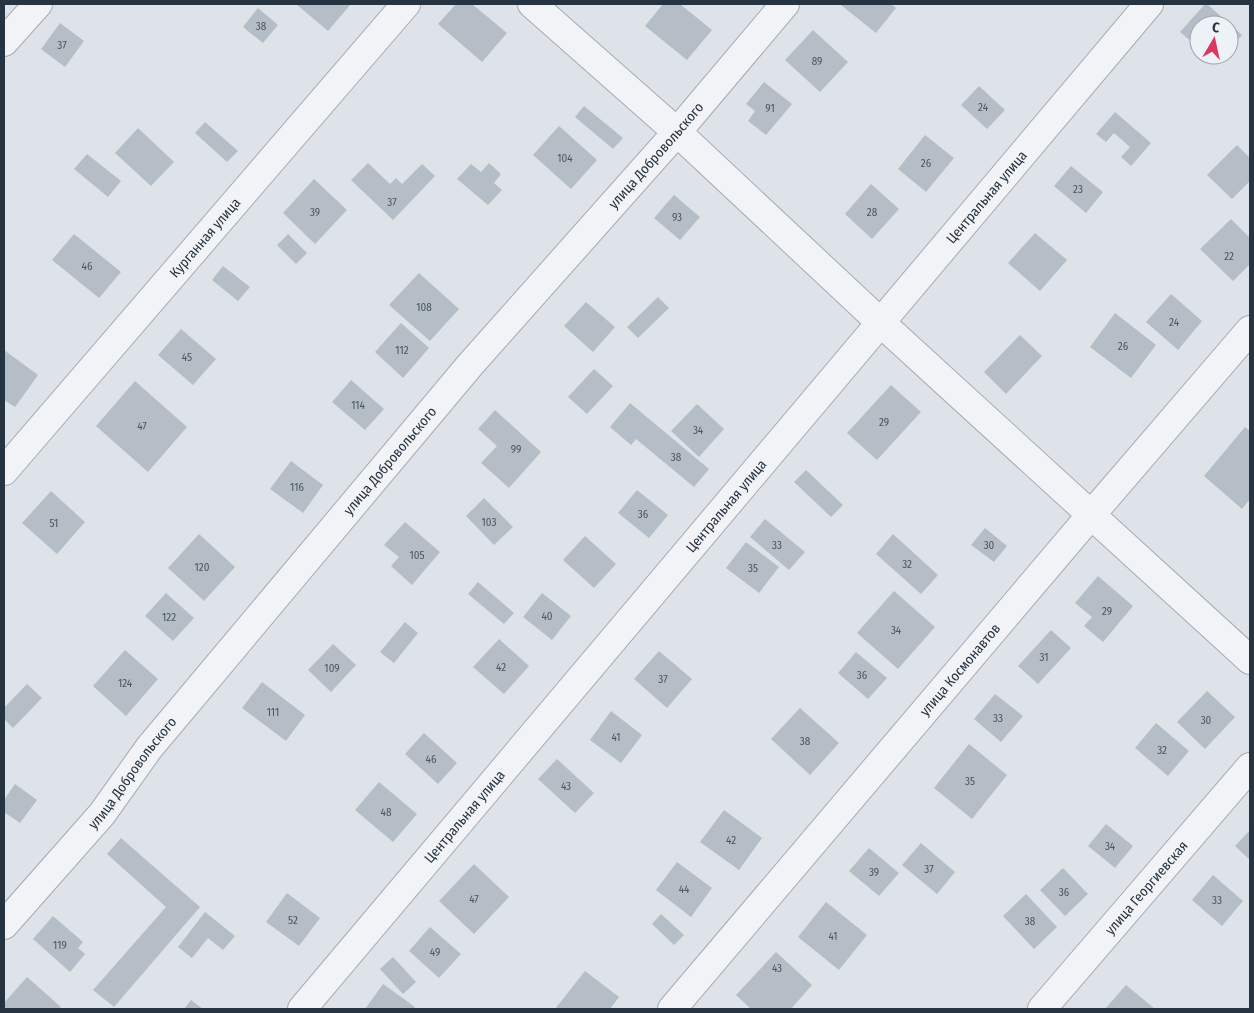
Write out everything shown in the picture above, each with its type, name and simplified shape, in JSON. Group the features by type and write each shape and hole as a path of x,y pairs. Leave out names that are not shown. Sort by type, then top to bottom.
{"street":[{"path":"4,42 38,4"},
{"name":"Курганная улица","path":"4,471 406,4"},
{"path":"532,4 677,132 880,322 1250,660"},
{"name":"улица Добровольского","path":"4,925 102,814 149,748 470,365 677,132 785,4"},
{"name":"Центральная улица","path":"302,1009 1150,4"},
{"name":"улица Космонавтов","path":"672,1009 1250,330"},
{"name":"улица Георгиевская","path":"1042,1009 1250,767"}],"building":[{"path":"296,4 349,4 350,5 328,31"},
{"path":"456,4 472,4 507,33 482,62 438,24"},
{"path":"663,4 680,4 712,30 687,60 645,26"},
{"path":"842,4 891,4 896,8 876,33"},
{"path":"1207,4 1219,15 1195,15"},
{"path":"258,8 278,25 263,43 243,27"},
{"path":"1189,22 1189,40 1180,32"},
{"path":"60,23 84,41 65,67 41,49"},
{"path":"813,30 848,62 820,92 785,60"},
{"path":"764,82 792,104 766,135 748,121 755,111 746,104"},
{"path":"979,86 1005,110 987,129 961,105"},
{"path":"584,106 623,138 613,149 575,117"},
{"path":"1115,112 1151,143 1131,166 1121,157 1130,147 1114,133 1106,142 1096,134"},
{"path":"205,122 238,151 227,162 195,133"},
{"path":"559,126 597,160 571,189 533,155"},
{"path":"138,128 174,162 151,186 115,153"},
{"path":"925,135 954,158 926,192 898,169"},
{"path":"1237,145 1250,158 1250,181 1232,199 1207,175"},
{"path":"87,154 121,181 108,197 74,169"},
{"path":"368,163 390,184 396,178 402,184 422,164 435,176 393,220 351,180"},
{"path":"489,163 501,174 494,183 502,190 488,205 457,179 471,164 481,172"},
{"path":"1071,166 1103,192 1086,213 1054,186"},
{"path":"314,179 347,210 315,244 283,213"},
{"path":"871,184 899,209 872,239 845,214"},
{"path":"674,195 700,217 680,240 654,218"},
{"path":"1231,219 1250,238 1250,264 1233,281 1200,249"},
{"path":"1035,233 1067,260 1040,291 1008,263"},
{"path":"74,234 121,272 99,298 52,260"},
{"path":"288,234 307,253 296,264 277,245"},
{"path":"223,266 250,287 238,301 212,280"},
{"path":"419,273 459,309 430,341 389,305"},
{"path":"1171,294 1202,321 1178,350 1146,322"},
{"path":"658,297 669,308 638,338 627,327"},
{"path":"586,302 615,327 593,352 564,326"},
{"path":"1115,313 1156,345 1131,378 1090,347"},
{"path":"401,323 429,348 403,378 375,352"},
{"path":"181,329 216,359 193,385 158,355"},
{"path":"1020,335 1042,356 1006,394 984,372"},
{"path":"4,350 38,375 15,407 4,400"},
{"path":"594,369 613,386 587,414 568,397"},
{"path":"351,380 384,409 365,430 332,402"},
{"path":"135,381 187,427 148,472 96,426"},
{"path":"891,385 921,412 877,460 847,433"},
{"path":"630,403 709,469 694,487 636,439 631,445 610,427"},
{"path":"697,404 724,429 699,457 671,431"},
{"path":"495,410 541,452 509,488 481,463 497,446 478,429"},
{"path":"1245,427 1250,431 1250,499 1242,509 1204,476"},
{"path":"291,461 323,485 303,513 270,489"},
{"path":"806,470 843,505 831,517 794,482"},
{"path":"637,490 668,515 649,538 618,513"},
{"path":"51,491 85,522 57,554 22,523"},
{"path":"484,498 513,527 494,545 466,516"},
{"path":"765,519 805,552 789,570 750,537"},
{"path":"405,522 440,552 412,585 391,566 399,557 384,545"},
{"path":"985,528 1007,546 994,562 971,545"},
{"path":"199,534 235,567 204,601 168,568"},
{"path":"893,534 938,575 921,594 876,554"},
{"path":"585,536 616,564 594,588 563,560"},
{"path":"746,542 779,567 759,593 726,568"},
{"path":"1098,576 1133,606 1103,642 1084,626 1092,617 1075,603"},
{"path":"478,582 514,613 504,624 468,594"},
{"path":"894,591 935,627 898,669 857,633"},
{"path":"166,593 194,618 173,641 145,616"},
{"path":"542,593 571,616 552,640 523,617"},
{"path":"405,622 418,633 394,663 380,652"},
{"path":"1051,630 1071,648 1038,684 1018,666"},
{"path":"499,639 529,666 504,694 473,667"},
{"path":"333,644 356,665 331,692 308,670"},
{"path":"125,650 158,679 126,716 93,686"},
{"path":"659,651 692,679 667,708 634,679"},
{"path":"856,652 887,678 868,699 838,673"},
{"path":"262,682 305,715 286,741 242,708"},
{"path":"27,684 42,698 13,728 4,719 4,708"},
{"path":"1207,691 1235,717 1205,749 1177,722"},
{"path":"995,694 1023,716 1001,742 974,719"},
{"path":"800,708 839,743 810,775 771,739"},
{"path":"611,711 642,735 621,763 590,740"},
{"path":"1156,723 1189,751 1168,776 1135,748"},
{"path":"424,733 457,763 438,784 405,754"},
{"path":"969,744 1007,775 972,819 934,788"},
{"path":"557,759 594,793 575,813 538,779"},
{"path":"379,782 417,814 393,842 355,810"},
{"path":"15,784 37,800 20,823 4,812 4,800"},
{"path":"724,810 762,838 739,870 700,842"},
{"path":"1106,824 1133,846 1115,868 1088,846"},
{"path":"1250,830 1250,860 1235,846"},
{"path":"121,838 200,907 114,1007 93,990 166,907 107,854"},
{"path":"921,843 955,872 937,894 902,865"},
{"path":"869,848 899,873 879,896 849,871"},
{"path":"677,862 712,888 691,917 656,890"},
{"path":"474,864 509,897 474,934 439,901"},
{"path":"1063,868 1088,894 1065,916 1040,890"},
{"path":"1213,875 1243,901 1222,926 1192,900"},
{"path":"287,893 320,918 299,946 266,922"},
{"path":"1026,894 1057,927 1034,949 1003,916"},
{"path":"826,902 867,935 839,970 798,937"},
{"path":"205,912 235,936 223,950 208,938 192,958 178,947"},
{"path":"661,914 684,935 674,945 652,924"},
{"path":"53,916 83,942 78,948 85,954 70,972 33,939"},
{"path":"430,927 461,954 439,978 409,951"},
{"path":"776,952 812,985 791,1009 751,1009 736,995"},
{"path":"393,957 416,982 403,994 380,969"},
{"path":"585,971 619,997 610,1009 555,1009"},
{"path":"27,977 61,1007 59,1009 7,1009 4,1003"},
{"path":"383,984 415,1007 413,1009 365,1009"},
{"path":"1126,985 1155,1009 1105,1009"},
{"path":"191,1000 203,1009 184,1009"}]}
